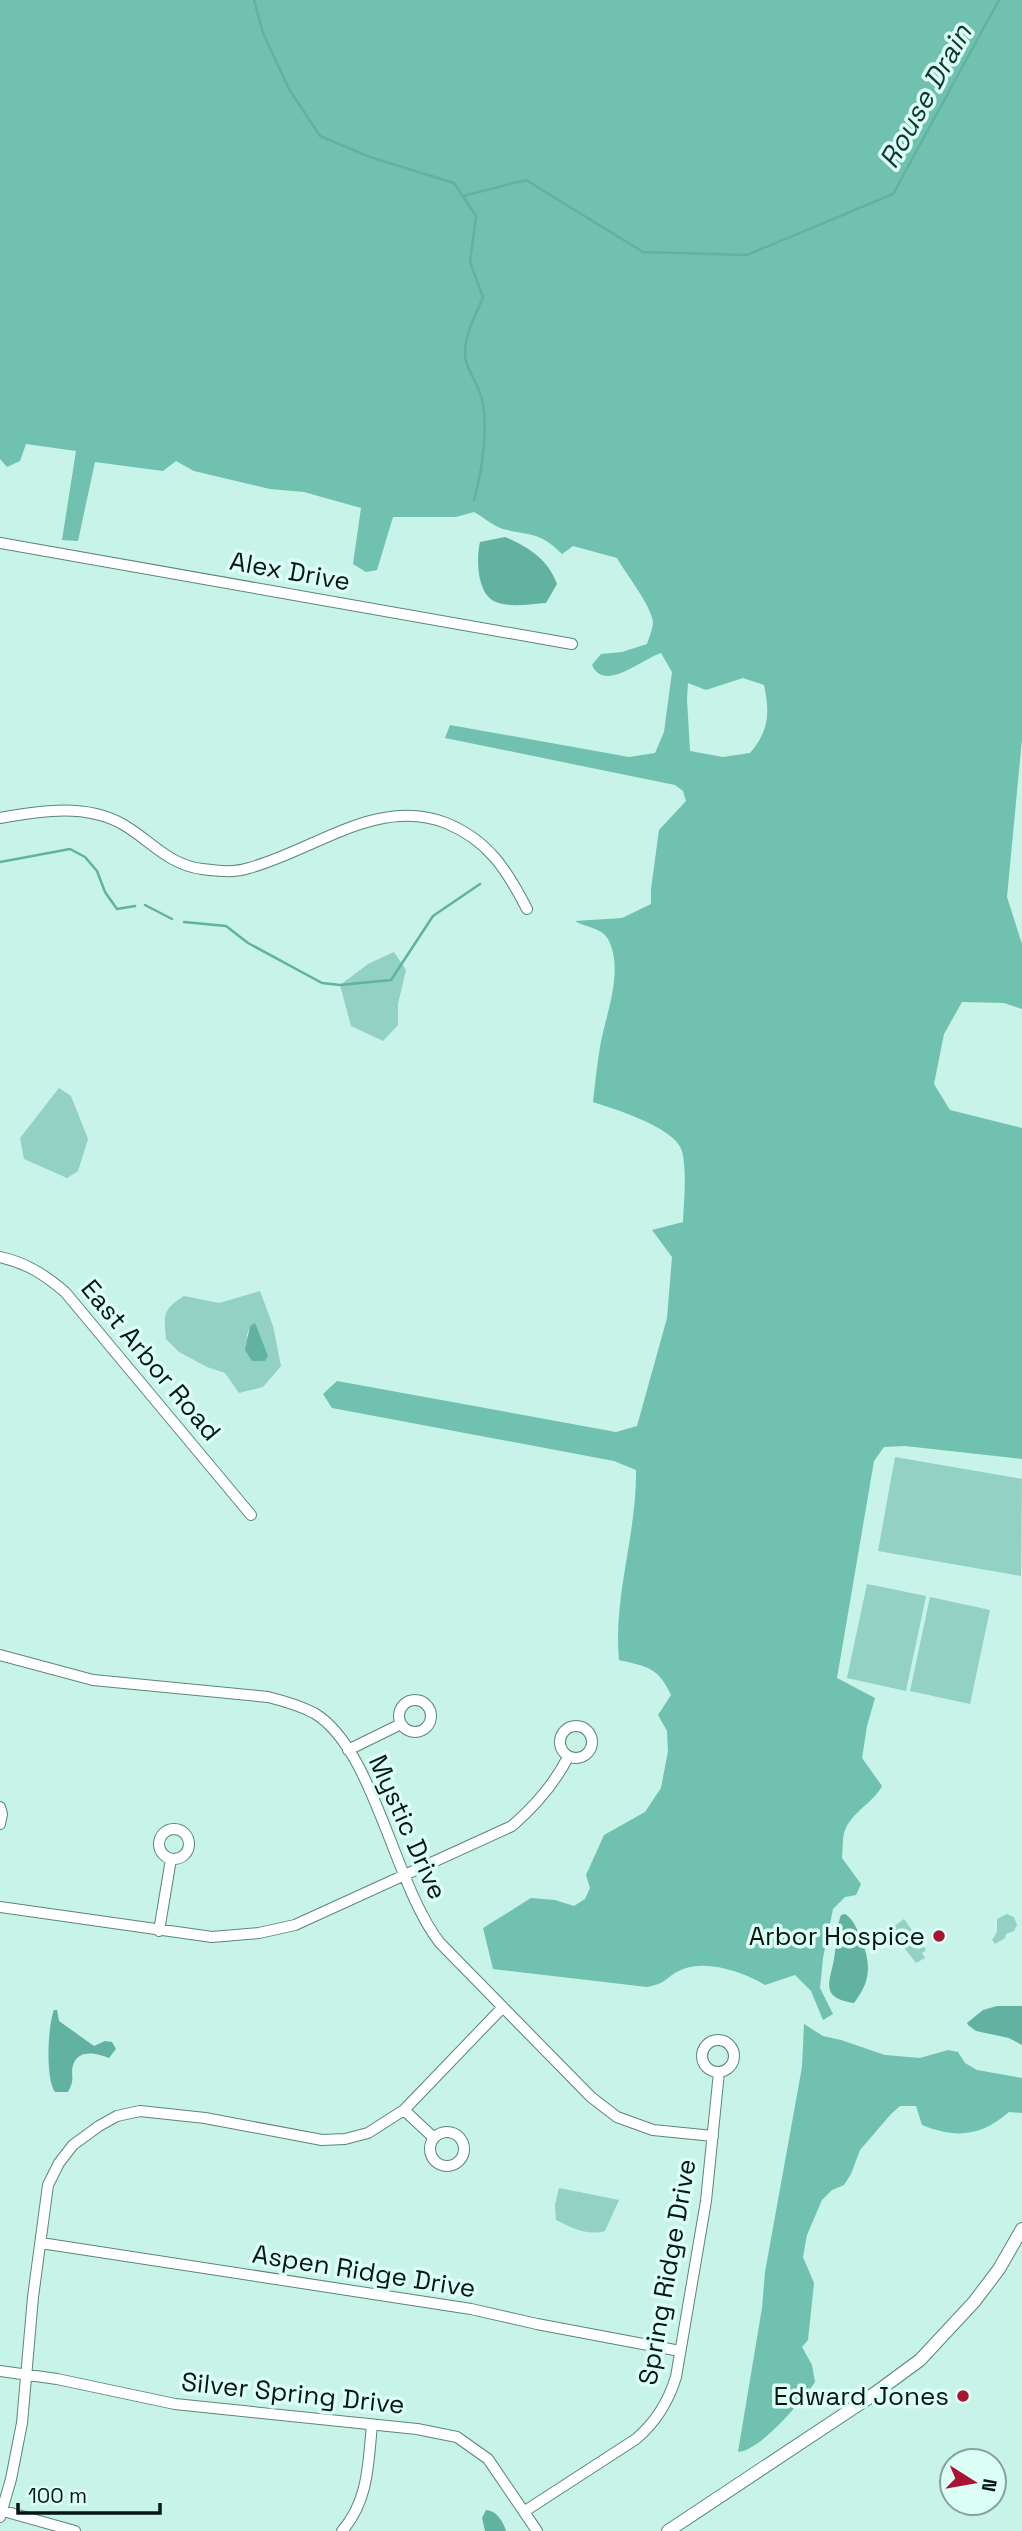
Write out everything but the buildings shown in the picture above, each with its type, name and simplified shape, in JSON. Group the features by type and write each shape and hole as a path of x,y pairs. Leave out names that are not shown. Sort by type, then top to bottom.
{"street":[{"name":"Alex Drive","path":"0,543 572,644"},
{"path":"0,818 66,810 95,813 124,825 173,860 199,869 230,872 269,862 359,825 397,814 435,818 468,832 493,854 512,878 527,909"},
{"name":"East Arbor Road","path":"0,1257 41,1272 65,1292 251,1515"},
{"name":"Mystic Drive","path":"0,1655 93,1680 268,1697 295,1704 315,1714 329,1725 358,1765 404,1876 424,1919 438,1940 591,2097 617,2117 653,2130 713,2136"},
{"path":"348,1750 401,1724"},
{"path":"0,1907 212,1937 259,1933 295,1925 512,1826 537,1804 558,1777 568,1757"},
{"path":"0,1807 0,1824"},
{"path":"159,1930 171,1859"},
{"path":"75,2531 1,2512 20,2432 48,2185 59,2163 73,2145 117,2116 140,2112 167,2113 322,2140 345,2139 368,2133 404,2110 503,2007"},
{"name":"Spring Ridge Drive","path":"525,2511 651,2427 670,2397 706,2201 719,2072"},
{"path":"404,2110 434,2138"},
{"path":"668,2531 867,2399 920,2360 974,2302 999,2269 1022,2229"},
{"name":"Aspen Ridge Drive","path":"41,2244 471,2309 680,2351"},
{"name":"Silver Spring Drive","path":"0,2371 175,2404 417,2429 457,2438 488,2459 537,2531"},
{"path":"342,2531 358,2511 363,2496 372,2425"}],"shaded area":[{"path":"0,0 1022,0 1022,739 1007,897 1022,944 1022,1009 1004,1003 962,1002 944,1034 934,1084 950,1110 1022,1128 1022,1459 905,1446 884,1447 874,1461 837,1678 875,1698 862,1758 882,1786 848,1824 844,1833 842,1858 861,1884 856,1895 845,1897 833,1909 820,1988 833,2014 823,2020 811,1991 795,1975 765,1985 724,1968 702,1966 681,1970 659,1984 647,1987 493,1969 483,1928 531,1898 555,1900 574,1906 585,1899 590,1888 586,1875 604,1835 645,1812 661,1788 668,1751 667,1731 658,1715 671,1695 656,1673 638,1664 619,1660 619,1612 633,1518 636,1470 614,1461 332,1408 323,1394 337,1381 616,1432 637,1426 667,1318 672,1257 652,1230 683,1222 684,1159 677,1143 657,1127 593,1102 615,965 613,952 605,935 575,921 622,918 651,904 659,830 686,801 683,791 675,785 445,738 450,725 629,757 655,753 664,732 672,672 661,653 614,675 605,676 598,673 592,665 601,654 622,652 647,644 653,622 648,607 617,558 573,546 562,554 541,538 499,528 474,512 456,517 393,517 377,570 366,572 353,564 361,508 304,492 270,489 194,471 176,461 163,471 95,462 78,541 62,540 76,451 26,444 20,461 7,467 0,459","holes":["743,678 764,685 766,721 761,737 750,753 723,757 690,751 688,683 706,690"]},
{"path":"505,537 536,555 553,575 557,584 546,603 502,604 485,592 478,567 480,542"},
{"path":"394,952 406,970 398,1004 398,1025 383,1041 351,1026 340,985 368,964"},
{"path":"59,1088 71,1096 88,1139 78,1171 67,1178 24,1159 20,1138"},
{"path":"260,1291 273,1326 281,1366 263,1387 239,1393 225,1373 179,1352 166,1339 168,1309 184,1296 219,1303","holes":["255,1324 265,1361 252,1361 247,1335 250,1326"]},
{"path":"255,1323 268,1356 265,1361 252,1361 245,1350 250,1326"},
{"path":"895,1457 1022,1479 1021,1576 878,1551"},
{"path":"867,1584 926,1596 906,1691 847,1678"},
{"path":"930,1597 990,1610 970,1704 910,1691"},
{"path":"845,1914 857,1929 868,1963 867,1978 854,2003 836,1997 829,1988 838,1926 841,1915"},
{"path":"1007,1914 1014,1917 1017,1925 1014,1931 995,1944 992,1940 997,1932 997,1919"},
{"path":"904,1919 926,1950 922,1953 925,1958 916,1963 892,1932 893,1927"},
{"path":"997,2006 1022,2006 1022,2045 1009,2038 976,2031 968,2025 967,2023 983,2010"},
{"path":"54,2010 57,2010 59,2021 94,2046 105,2041 112,2042 116,2049 109,2058 89,2054 80,2056 73,2065 72,2083 68,2092 55,2092 50,2075 49,2039"},
{"path":"804,2024 823,2036 885,2055 920,2058 948,2050 958,2052 965,2063 977,2070 1022,2078 1022,2113 1009,2112 989,2126 968,2133 958,2133 922,2125 916,2106 900,2106 860,2150 844,2185 832,2190 822,2200 807,2235 803,2257 814,2283 808,2340 802,2347 812,2365 815,2382 801,2401 768,2435 747,2450 738,2452 762,2308 765,2272 802,2067"},
{"path":"559,2188 619,2200 605,2231 586,2232 556,2220 555,2205"},
{"path":"486,2510 499,2517 506,2531 485,2531 482,2518"}],"waterway":[{"path":"254,0 263,33 289,89 320,136 370,157 454,183 476,216 470,262 483,297 469,331 465,353 466,363 483,404 485,431 480,476 474,500"},
{"name":"Rouse Drain","path":"463,196 526,180 643,252 747,255 893,194 999,0"},
{"path":"0,862 70,849 85,857 97,871 105,892 117,909 135,906"},
{"path":"184,922 226,926 248,943 322,983 340,985 391,980 433,916 480,884"},
{"path":"145,905 172,919"}],"place":[{"name":"Arbor Hospice","path":"939,1936"},
{"name":"Edward Jones","path":"963,2396"}]}
